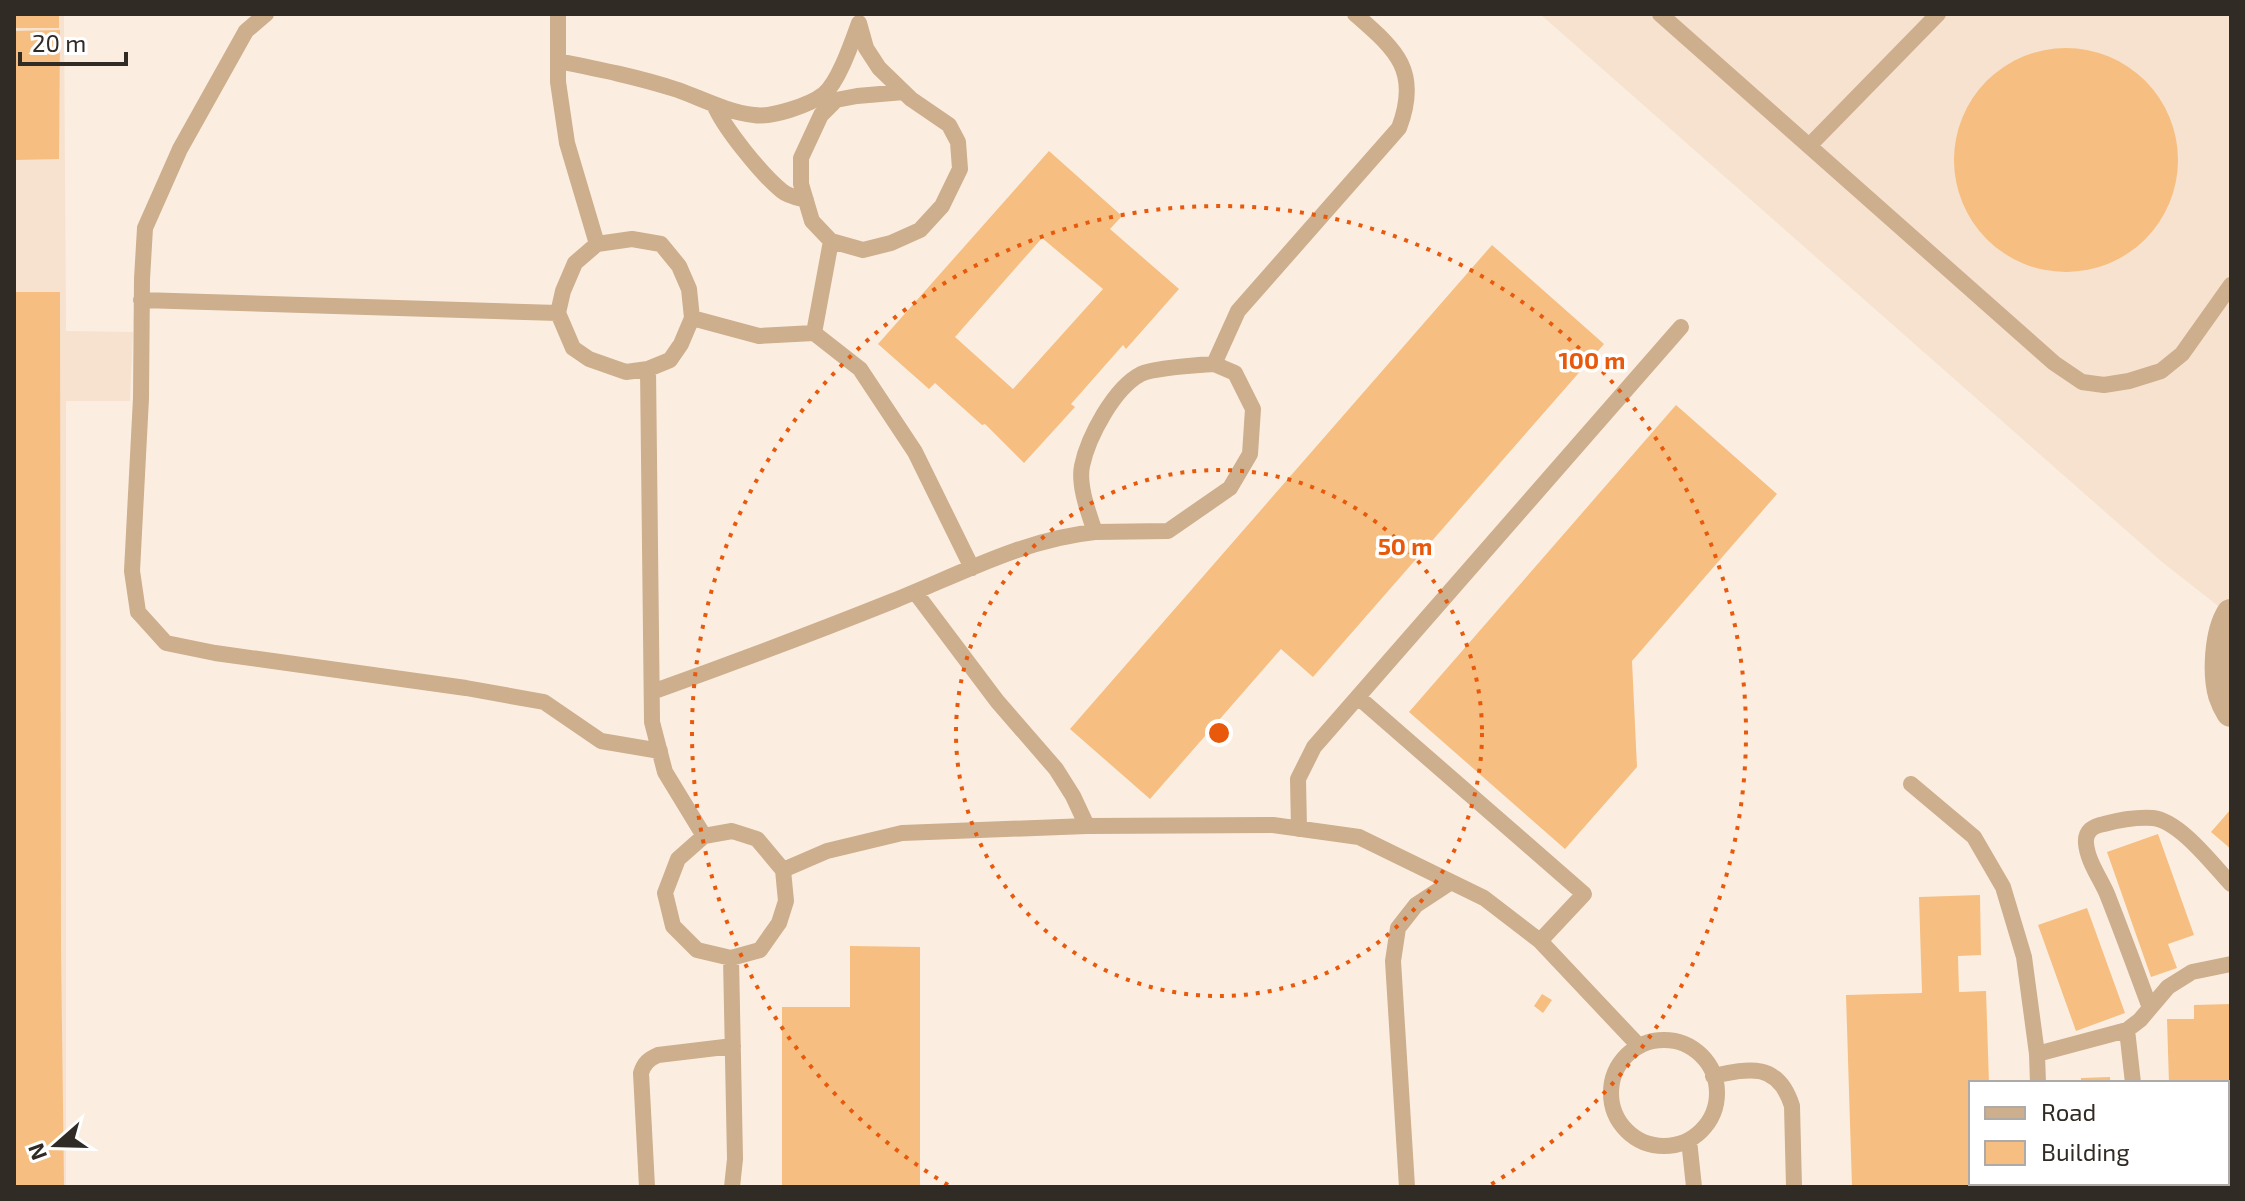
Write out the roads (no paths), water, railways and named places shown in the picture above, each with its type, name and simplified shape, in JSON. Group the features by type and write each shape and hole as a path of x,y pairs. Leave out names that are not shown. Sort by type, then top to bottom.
{"street":[{"path":"2231,614 2220,655 2225,673 2223,696 2231,712"}],"lane":[{"path":"266,14 246,31 180,149 145,228 141,398 132,571 138,612 166,643 544,702 601,741 660,751"},
{"path":"558,14 558,82 567,143 597,244"},
{"path":"1214,364 1238,311 1399,128 1405,111 1407,83 1402,63 1388,43 1355,14"},
{"path":"1660,14 2054,363 2082,382 2104,385 2161,371 2182,354 2231,285"},
{"path":"1809,146 1938,14"},
{"path":"861,18 866,48 879,68 904,92 949,125 958,142 960,169 942,206 920,230 891,243 863,250 831,241 812,221 801,184 801,158 821,115 825,93 844,63 861,18"},
{"path":"558,61 628,75 758,116 857,96 904,92"},
{"path":"714,104 720,120 784,193 806,200"},
{"path":"632,239 661,244 679,266 689,289 692,318 670,360 648,369 626,372 589,359 573,348 558,313 575,263 597,244 632,239"},
{"path":"814,333 831,241"},
{"path":"141,300 558,313"},
{"path":"692,318 759,336 814,333 860,369 915,452 972,568"},
{"path":"1299,829 1298,779 1314,747 1681,327"},
{"path":"652,692 1005,555 1067,535 1168,531 1230,488 1250,454 1253,409 1235,373 1214,364 1142,374 1116,394 1096,429 1081,468 1085,502 1095,532"},
{"path":"648,369 652,722 665,772 704,836"},
{"path":"915,592 997,701 1056,769 1087,826"},
{"path":"1358,697 1584,894 1540,941"},
{"path":"1911,784 1974,837 2003,887 2024,957 2038,1081"},
{"path":"2150,1008 2086,848 2088,832 2097,825 2114,821 2154,818 2180,831 2231,884"},
{"path":"783,870 827,851 902,833 1087,826 1273,825 1359,837 1484,898 1540,941 1639,1046"},
{"path":"732,831 757,839 783,870 786,901 779,923 760,950 731,958 697,950 673,926 665,893 678,859 704,836 732,831"},
{"path":"1407,1187 1393,961 1398,928 1416,905 1451,882"},
{"path":"731,958 735,1159 732,1187"},
{"path":"2037,1054 2127,1030 2168,987 2192,972 2231,964"},
{"path":"2127,1030 2133,1081"},
{"path":"1671,1040 1687,1045 1701,1055 1713,1076 1716,1101 1711,1117 1702,1130 1689,1140 1673,1146 1640,1141 1617,1118 1611,1102 1611,1086 1616,1070 1626,1056 1639,1046 1671,1040"},
{"path":"647,1187 643,1065 658,1055 733,1046"},
{"path":"1713,1076 1748,1068 1759,1070 1771,1074 1788,1093 1792,1106 1794,1187"},
{"path":"1689,1140 1694,1187"}]}
